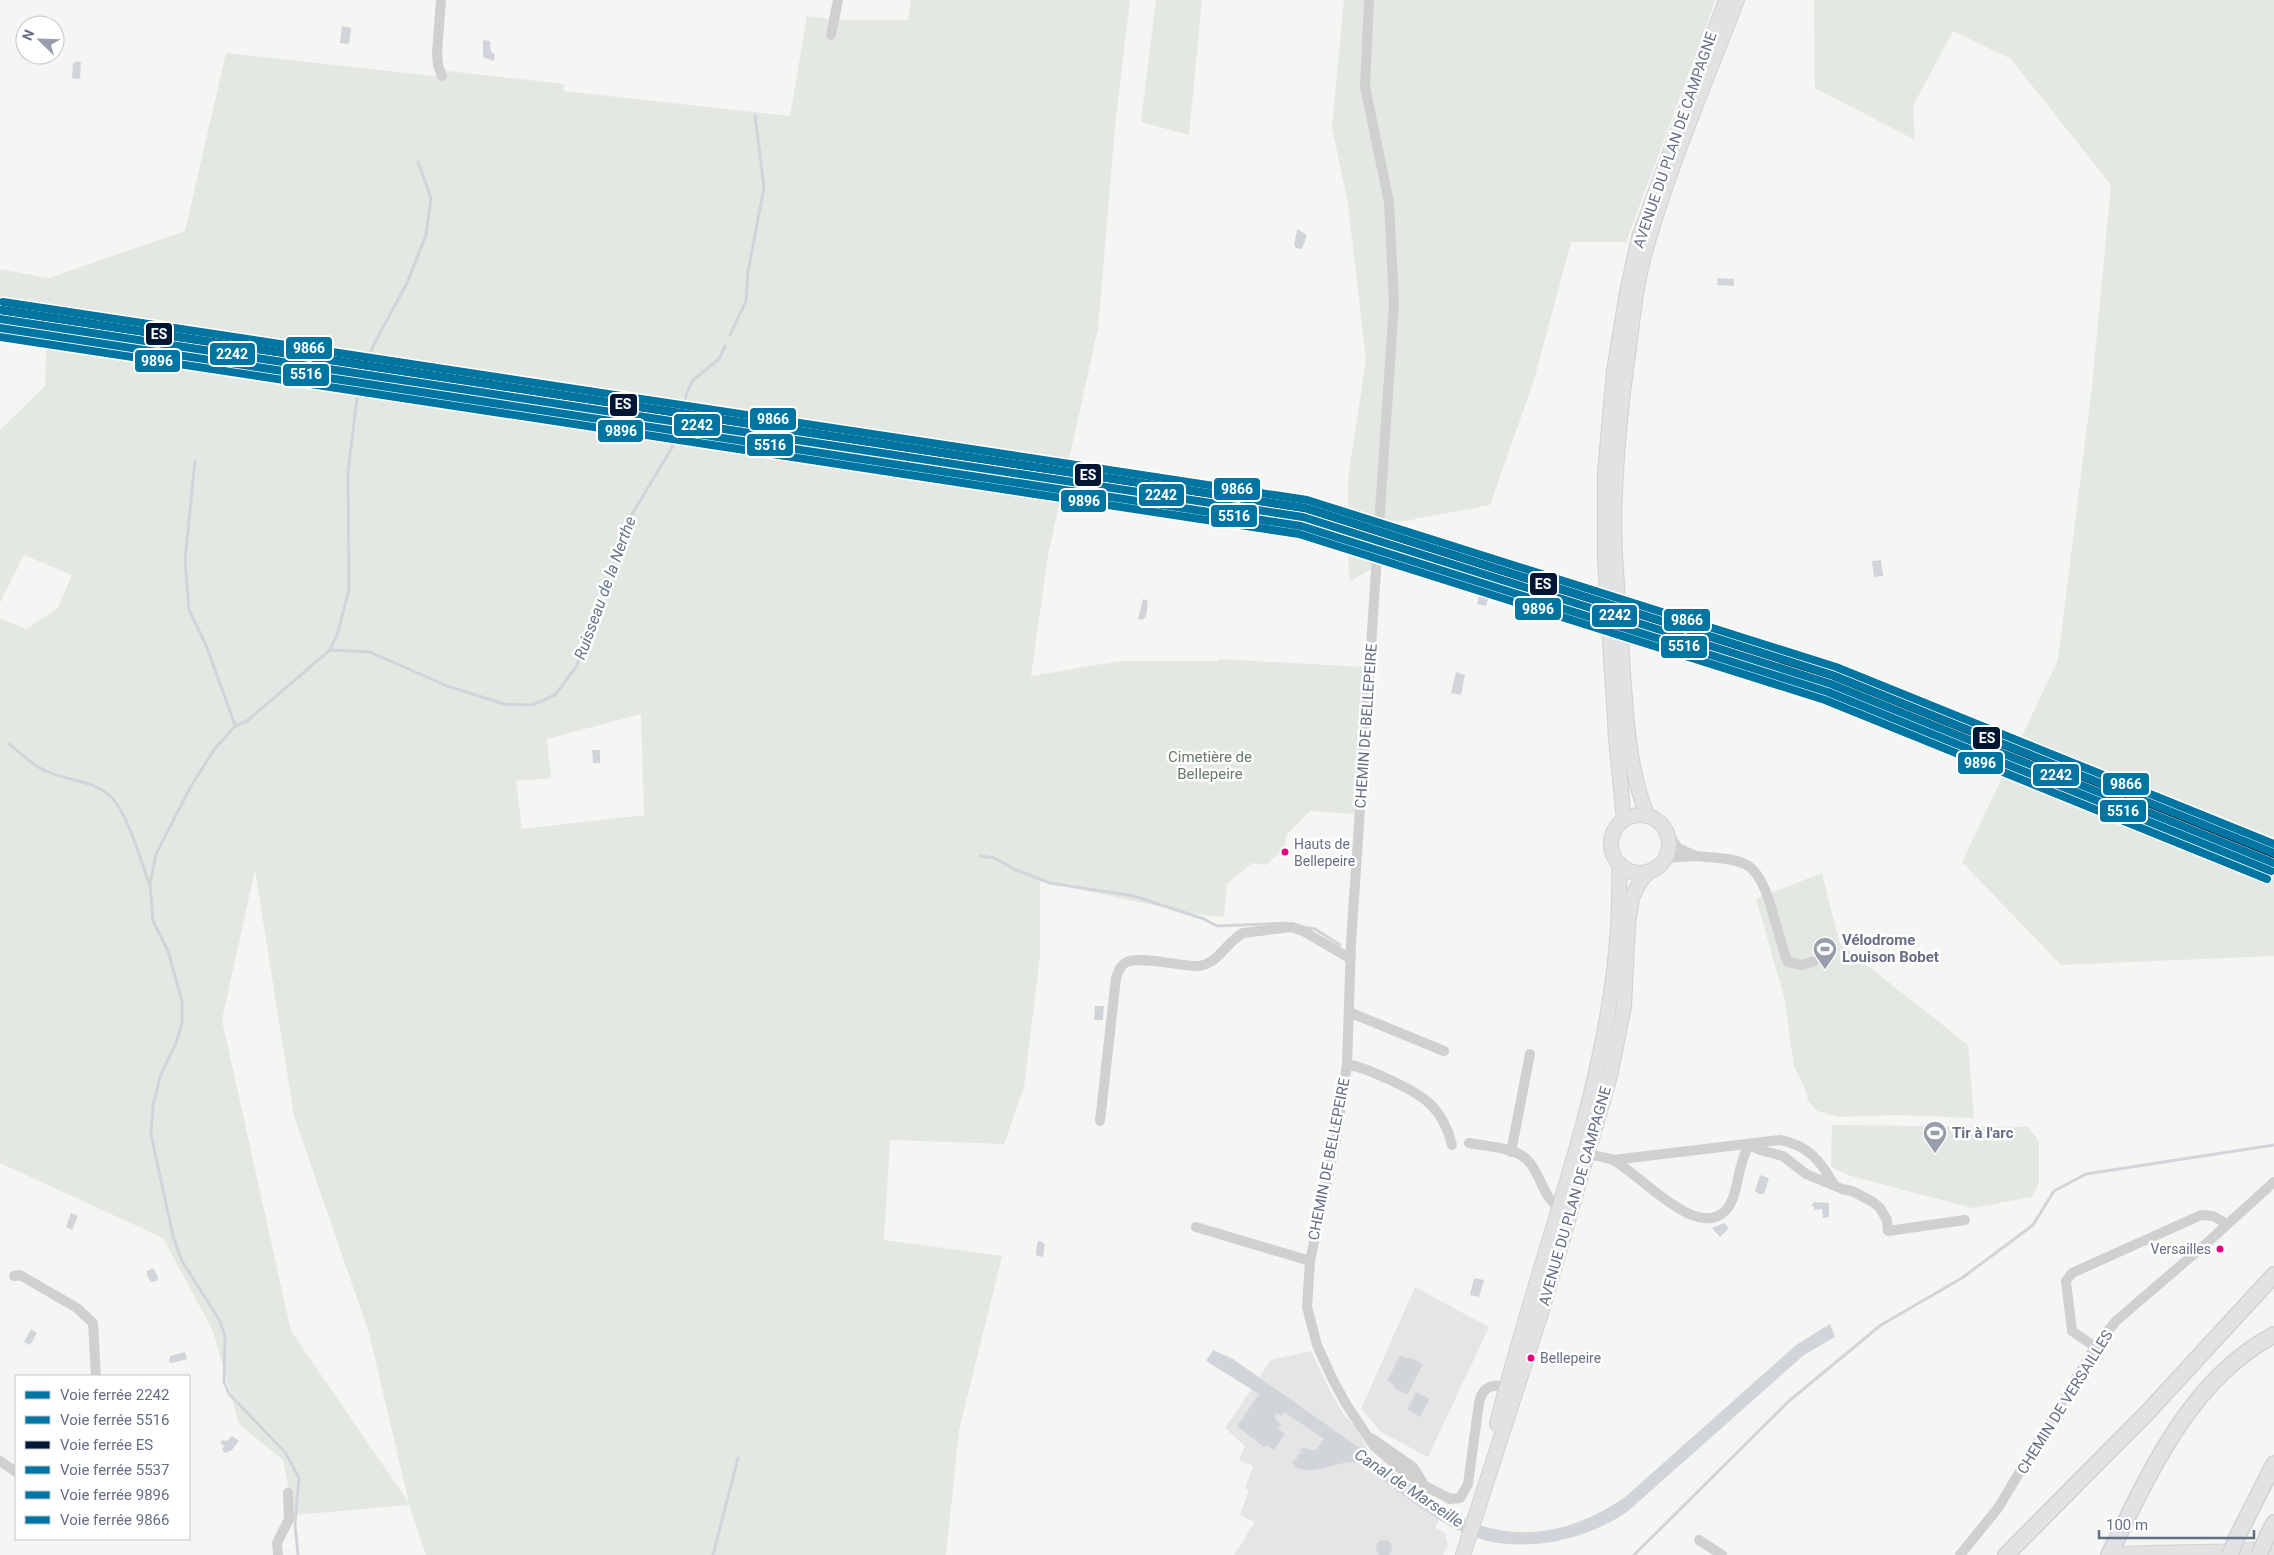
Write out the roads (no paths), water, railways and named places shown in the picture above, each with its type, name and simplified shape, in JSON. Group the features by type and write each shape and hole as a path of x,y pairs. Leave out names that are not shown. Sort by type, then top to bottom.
{"highway":[{"path":"2006,1555 2146,1414 2274,1275"},
{"path":"2110,1555 2150,1475 2184,1418 2229,1366 2244,1353 2274,1334"},
{"path":"2230,1555 2236,1539 2274,1464"},
{"path":"2258,1555 2272,1535"}],"main road":[{"name":"AVENUE DU PLAN DE CAMPAGNE","path":"1624,820 1605,558 1605,472 1614,371 1639,237 1726,0"},
{"name":"AVENUE DU PLAN DE CAMPAGNE","path":"1648,816 1642,804 1633,765 1625,698 1615,546 1615,491 1625,377 1636,294 1647,246 1674,167 1737,0"},
{"path":"1639,815 1648,816 1656,819 1667,833 1669,841 1666,858 1656,868 1649,871 1634,872 1619,863 1613,854 1611,845 1613,835 1617,826 1624,820 1639,815"},
{"name":"AVENUE DU PLAN DE CAMPAGNE","path":"1463,1555 1512,1388 1595,1080 1611,1002 1620,885 1619,863"},
{"name":"AVENUE DU PLAN DE CAMPAGNE","path":"1512,1388 1572,1211 1610,1076 1624,1007 1628,924 1632,898 1640,882 1649,871"},
{"path":"2114,1555 2136,1553 2232,1553 2272,1535"}],"street":[{"path":"441,0 436,53 442,76"},
{"path":"831,35 838,0"},
{"name":"CHEMIN DE BELLEPEIRE","path":"1369,0 1366,87 1390,202 1394,303 1351,959 1347,1064 1336,1139 1310,1261 1307,1307 1317,1345 1346,1404 1379,1451 1425,1486 1450,1499 1457,1499 1463,1495 1468,1484 1480,1397 1489,1386 1512,1388"},
{"path":"1667,833 1678,848 1696,856"},
{"path":"1666,858 1696,856 1731,860 1752,868 1765,891 1788,962 1802,965 1814,961"},
{"path":"1100,1121 1116,978 1120,969 1127,962 1138,961 1198,966 1215,958 1237,936 1243,933 1292,928 1303,931 1351,959"},
{"path":"1349,1012 1444,1051"},
{"path":"1512,1152 1530,1054"},
{"path":"1347,1064 1366,1069 1421,1096 1436,1111 1449,1134 1452,1145"},
{"path":"1587,1154 1613,1160 1780,1140 1803,1147 1815,1155 1834,1185"},
{"path":"1469,1143 1519,1154 1528,1161 1548,1198 1561,1209"},
{"path":"1613,1160 1693,1218 1702,1220 1716,1216 1728,1209 1749,1144"},
{"path":"1749,1144 1760,1150 1783,1156 1801,1171 1834,1185 1852,1190 1873,1202 1880,1208 1887,1220 1888,1231 1965,1220"},
{"name":"CHEMIN DE VERSAILLES","path":"1960,1555 1998,1508 2095,1347 2116,1321 2274,1182"},
{"path":"2095,1347 2076,1336 2070,1326 2066,1281 2072,1273 2201,1215 2213,1216 2227,1224"},
{"path":"1196,1227 1310,1261"},
{"path":"14,1276 20,1275 77,1308 93,1323 96,1375"},
{"path":"0,1461 15,1471"},
{"path":"278,1555 277,1544 288,1519 288,1493"},
{"path":"1699,1540 1722,1555"}],"water":[{"path":"342,26 351,28 349,44 340,43"},
{"path":"483,40 490,41 491,52 495,54 494,61 483,57"},
{"path":"78,61 81,63 80,79 72,78 73,63"},
{"path":"1297,229 1307,235 1302,249 1296,248 1294,245"},
{"path":"1718,278 1734,279 1734,286 1717,285"},
{"path":"1881,560 1883,576 1874,577 1872,561"},
{"path":"1482,586 1491,589 1486,606 1477,604"},
{"path":"1143,599 1148,601 1146,617 1142,620 1138,619"},
{"path":"1456,672 1465,675 1461,695 1451,693"},
{"path":"592,750 600,750 600,763 593,763"},
{"path":"1095,1006 1104,1006 1103,1020 1094,1020"},
{"path":"1760,1175 1769,1178 1764,1194 1759,1194 1755,1191"},
{"path":"1814,1202 1829,1203 1829,1217 1823,1218 1822,1209 1814,1210 1814,1206 1811,1206"},
{"path":"71,1213 78,1216 72,1230 66,1227"},
{"path":"1724,1223 1729,1228 1720,1237 1712,1228"},
{"path":"1040,1241 1045,1244 1043,1257 1036,1255 1037,1243"},
{"path":"153,1268 158,1277 157,1281 151,1282 147,1271"},
{"path":"1474,1278 1484,1280 1479,1297 1470,1295"},
{"name":"Canal de Marseille","path":"1830,1324 1835,1337 1804,1355 1627,1512 1590,1531 1571,1538 1529,1544 1508,1544 1468,1535 1412,1502 1360,1463 1344,1463 1311,1470 1295,1467 1292,1463 1295,1459 1299,1460 1296,1457 1300,1453 1304,1454 1300,1451 1304,1447 1309,1450 1316,1450 1324,1439 1284,1412 1282,1416 1276,1413 1275,1418 1281,1425 1278,1429 1285,1434 1274,1450 1266,1445 1264,1447 1237,1426 1259,1394 1206,1361 1213,1350 1233,1359 1452,1513 1474,1523 1496,1529 1518,1532 1540,1531 1582,1520 1603,1511 1624,1498 1796,1345"},
{"path":"31,1329 37,1333 30,1345 24,1342"},
{"path":"185,1352 187,1359 169,1362 170,1356"},
{"path":"1400,1355 1423,1364 1407,1395 1387,1381"},
{"path":"1416,1392 1430,1399 1420,1417 1407,1409"},
{"path":"232,1436 239,1441 231,1451 226,1453 222,1450 224,1446 220,1443 223,1440 227,1441"},
{"path":"1384,1540 1390,1542 1392,1548 1390,1554 1384,1556 1378,1554 1376,1548 1378,1542"}],"waterway":[{"name":"Ruisseau de la Nerthe","path":"730,335 746,301 748,272 764,187 755,116"},
{"path":"330,650 338,632 349,589 348,472 357,398 373,346 407,283 426,235 431,198 418,162"},
{"name":"Ruisseau de la Nerthe","path":"298,1555 295,1524 299,1478 285,1452 229,1394 224,1382 225,1336 220,1321 182,1261 173,1236 151,1134 153,1105 161,1074 176,1043 182,1023 182,1001 168,951 153,921 150,884 156,854 191,786 214,750 235,726 247,721 330,650 370,652 447,686 504,704 532,705 555,695 576,667 597,617 626,524 682,431 686,395 692,381 719,359 725,346"},
{"path":"195,461 185,560 189,610 206,645 235,725"},
{"path":"9,744 41,769 96,787 110,796 128,824 149,883"},
{"path":"980,856 994,858 1016,870 1050,883 1134,896 1204,919 1217,926 1287,923"},
{"path":"1303,927 1315,929 1340,945"},
{"path":"1634,1555 1789,1401 1881,1325 1962,1278 2033,1225 2054,1191 2086,1174 2274,1145"},
{"path":"713,1555 738,1458"}],"rail line":[{"name":"9866","path":"3,302 1307,500 1836,667 2274,844"},
{"name":"5537","path":"0,310 1305,508 1832,675 2274,853"},
{"name":"ES","path":"1,310 1305,508 1834,676 2274,854"},
{"name":"2242","path":"0,319 1303,517 1831,684 2274,863"},
{"name":"5516","path":"0,328 1301,526 1828,692 2271,871"},
{"name":"9896","path":"0,337 1299,534 1825,700 2267,879"}],"place":[{"name":"Hauts de Bellepeire","path":"1285,852"},
{"name":"Vélodrome Louison Bobet","path":"1825,970"},
{"name":"Tir à l'arc","path":"1935,1154"},
{"name":"Versailles","path":"2220,1249"},
{"name":"Bellepeire","path":"1531,1358"}],"park label":[{"name":"Cimetière de Bellepeire","path":"1210,766"}]}
